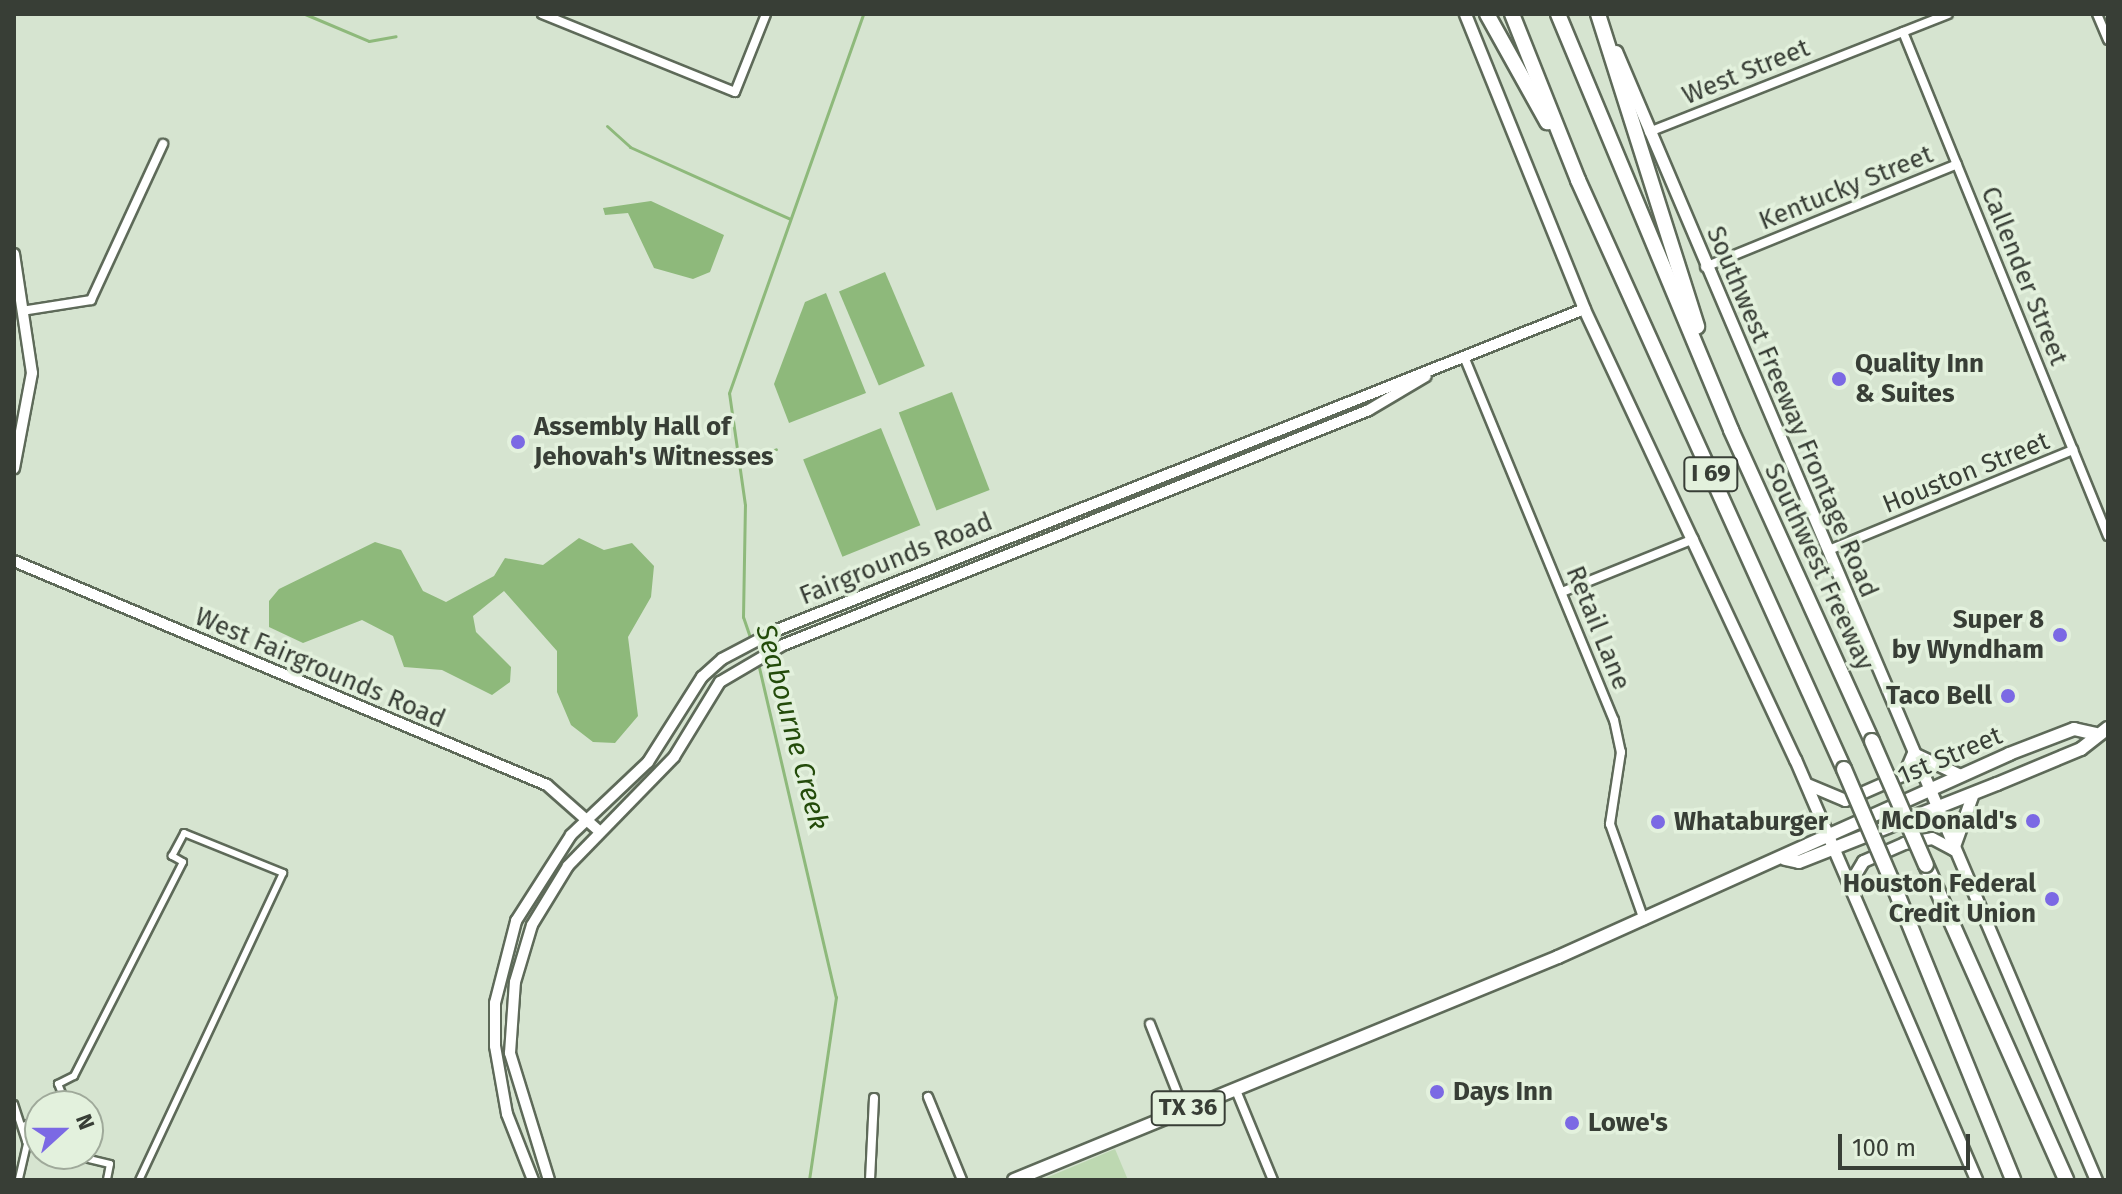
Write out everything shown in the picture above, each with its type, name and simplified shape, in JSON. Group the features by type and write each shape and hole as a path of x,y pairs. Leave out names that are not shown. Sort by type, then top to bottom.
{"highway":[{"path":"1487,14 1578,180"},
{"name":"I 69","path":"1512,14 1578,180 1844,769 2013,1180"},
{"name":"Southwest Freeway","path":"1558,14 1731,430 2066,1180"},
{"path":"1600,14 1731,430"}],"main road":[{"path":"1465,14 1584,309 1695,539 1805,783 1976,1180"},
{"name":"Southwest Freeway Frontage Road","path":"1600,14 1705,267 1829,550 1935,808 2096,1180"},
{"name":"1st Street","path":"1235,1088 1644,920 1785,859 1827,833 1960,775 2074,729 2102,731"},
{"name":"1st Street","path":"1785,859 1799,862 1833,850 2081,749 2102,731"},
{"path":"1805,783 1845,800 1897,779 1913,753 1960,775"},
{"path":"1848,886 1863,861 1904,843 1932,838 1953,849 1973,793"},
{"name":"TX 36","path":"1014,1180 1235,1088"}],"street":[{"path":"542,14 735,92 766,14"},
{"name":"West Street","path":"1649,132 1948,14"},
{"path":"2097,14 2108,40"},
{"name":"Callender Street","path":"1903,32 2108,536"},
{"path":"28,310 91,300 163,144"},
{"name":"Kentucky Street","path":"1705,267 1957,164"},
{"path":"14,254 28,310 32,373 14,468"},
{"name":"Fairgrounds Road","path":"533,1180 499,1085 495,1003 530,892 587,819 660,748 694,689 722,659 777,630 1427,375 1584,309"},
{"name":"Retail Lane","path":"1465,359 1614,720 1621,761 1610,824 1644,920"},
{"name":"Fairgrounds Road","path":"549,1180 510,1053 515,982 543,903 599,831 674,757 700,709 732,672 783,645 1369,410 1427,375"},
{"name":"Houston Street","path":"1829,550 2073,450"},
{"path":"1562,592 1695,539"},
{"name":"West Fairgrounds Road","path":"14,561 547,785 599,831"},
{"path":"60,1090 58,1084 74,1076 183,862 172,856 184,833 283,873 139,1180"},
{"path":"1150,1024 1184,1110"},
{"path":"1235,1088 1273,1180"},
{"path":"928,1097 962,1180"},
{"path":"870,1180 874,1098"},
{"path":"14,1104 27,1144 19,1180"},
{"path":"104,1163 110,1164 107,1180"}],"shaded area":[{"path":"651,201 724,235 710,272 693,279 654,268 628,213 605,215 603,208"},
{"path":"885,272 925,366 879,385 839,292"},
{"path":"826,293 866,393 789,423 774,384 805,302"},
{"path":"952,392 990,490 936,510 899,412"},
{"path":"881,428 920,525 842,557 803,459"},
{"path":"579,538 604,550 632,543 654,566 651,597 628,637 638,716 615,743 593,742 571,725 557,692 557,651 504,591 473,616 476,632 511,667 510,682 492,695 442,670 404,667 393,636 362,620 303,643 269,627 269,601 279,589 375,542 401,550 423,591 446,602 494,576 505,558 543,565"},
{"path":"1115,1149 1128,1180 1041,1180"}],"waterway":[{"path":"305,14 369,41 396,36"},
{"name":"Seabourne Creek","path":"751,640 743,617 745,505 729,393 863,14"},
{"path":"607,126 630,147 790,219"},
{"path":"739,462 776,449"},
{"name":"Seabourne Creek","path":"758,663 836,997 809,1180"}],"place":[{"name":"Quality Inn & Suites","path":"1839,379"},
{"name":"Assembly Hall of Jehovah's Witnesses","path":"518,442"},
{"name":"Super 8 by Wyndham","path":"2060,635"},
{"name":"Taco Bell","path":"2008,696"},
{"name":"McDonald's","path":"2033,821"},
{"name":"Whataburger","path":"1658,822"},
{"name":"Houston Federal Credit Union","path":"2052,899"},
{"name":"Days Inn","path":"1437,1092"},
{"name":"Lowe's","path":"1572,1123"}]}
